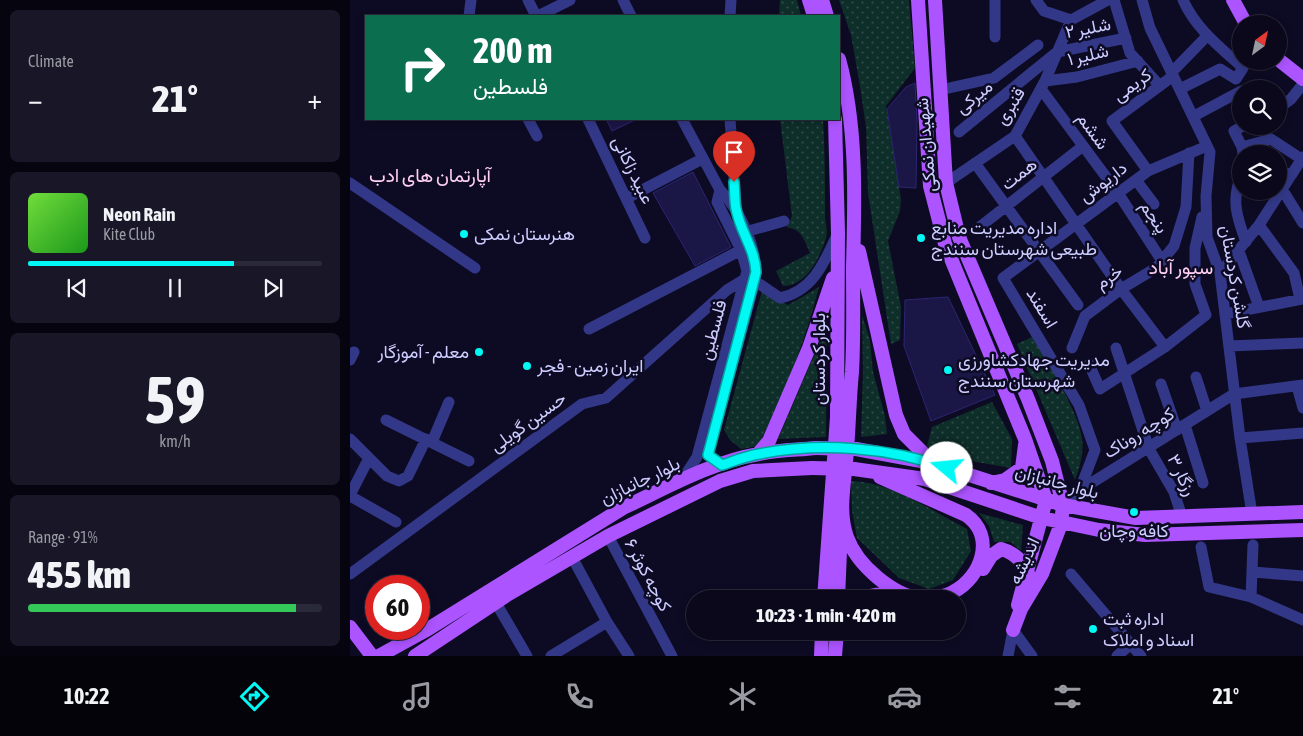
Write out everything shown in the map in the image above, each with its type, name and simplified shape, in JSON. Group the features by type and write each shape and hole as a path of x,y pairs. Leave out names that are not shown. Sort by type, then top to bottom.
{"main road":[{"path":"809,0 814,15"},
{"path":"822,0 827,15"},
{"name":"شهیدان نمکی","path":"918,0 930,186 945,244 1025,439 1046,500"},
{"name":"شهیدان نمکی","path":"934,0 946,183 959,237 1028,399 1052,461 1063,506"},
{"path":"1233,0 1241,15"},
{"name":"بلوار کردستان","path":"838,590 842,510 854,346 855,232 849,114 846,84 840,63"},
{"path":"1288,67 1303,79"},
{"name":"بلوار کردستان","path":"825,590 837,417 838,233 835,120"},
{"path":"855,232 896,415 904,434 932,463"},
{"path":"758,454 769,441 810,348 837,266"},
{"path":"991,483 1005,480 1022,468 1025,458 1025,439"},
{"name":"بلوار جانبازان","path":"379,656 440,622 623,508 682,480 758,454 816,448 856,449 932,463 1063,506 1142,518 1303,512"},
{"name":"بلوار جانبازان","path":"415,656 496,602 608,536 720,481 753,471 812,468 858,469 925,479 1061,524 1145,535 1303,530"},
{"path":"858,469 966,515 976,522 984,540 983,553 971,576 956,590"},
{"name":"اندیشه","path":"1012,630 1026,570 1046,500"},
{"name":"اندیشه","path":"1012,630 1021,609 1042,574 1061,524 1063,506"},
{"name":"بلوار کردستان","path":"842,510 847,538 871,571 887,586 894,590"},
{"path":"966,590 991,556 1001,550 1014,554 1022,560 1030,576 1035,578 1042,574"},
{"path":"350,627 372,656"},
{"path":"821,656 822,640"},
{"path":"835,656 836,640"}],"street":[{"path":"469,15 471,0"},
{"path":"528,0 536,15"},
{"path":"539,15 570,0"},
{"path":"623,0 630,15"},
{"path":"730,15 731,0"},
{"path":"995,0 995,37"},
{"path":"1036,0 1044,11 1071,20 1108,0"},
{"path":"1114,0 1130,53 1160,86"},
{"name":"گلشن کردستان","path":"1142,0 1150,28 1210,152 1206,196 1207,238 1220,272 1234,394 1252,514"},
{"path":"1180,89 1220,69 1236,80 1243,68 1207,36 1190,15 1184,0"},
{"name":"قنبری","path":"946,183 1015,136 1043,85 1071,20"},
{"name":"کریمی","path":"1148,171 1112,121 1160,86 1207,36"},
{"name":"شلیر ۲","path":"1057,52 1126,38"},
{"path":"940,90 994,78 1038,45"},
{"name":"میرکی","path":"959,132 1057,52"},
{"name":"شلیر ۱","path":"1043,85 1138,61"},
{"path":"1287,102 1303,84"},
{"name":"ششم","path":"1043,85 1083,146 1118,194"},
{"path":"1194,116 1232,95"},
{"path":"529,120 537,136"},
{"name":"عبید زاکانی","path":"588,120 645,238"},
{"name":"فلسطین","path":"682,120 720,190 729,199 756,261 697,457 682,480"},
{"path":"730,120 736,213"},
{"path":"1015,136 1121,289 1165,346"},
{"path":"1255,145 1271,139 1281,145"},
{"name":"همت","path":"977,228 1083,146"},
{"name":"داریوش","path":"1004,278 1148,171 1207,146"},
{"path":"1287,149 1303,159 1287,182"},
{"name":"خرم","path":"1072,348 1085,316 1121,289 1156,268 1174,246 1186,207 1189,153"},
{"path":"627,198 702,159"},
{"path":"975,163 1078,305"},
{"path":"1287,173 1292,174"},
{"path":"1136,180 1154,204"},
{"path":"350,183 475,268"},
{"name":"فلسطین","path":"720,190 717,202 741,250 750,280 708,455 722,465"},
{"name":"پنجم","path":"1118,194 1162,261"},
{"path":"1088,364 1100,389 1165,346 1206,315 1196,284 1195,248 1206,196"},
{"path":"1287,197 1303,223"},
{"path":"1236,200 1242,246 1258,307"},
{"path":"1220,272 1259,225 1275,200"},
{"path":"745,232 784,221"},
{"path":"1225,314 1301,299 1294,273 1259,225"},
{"path":"750,280 780,298 791,296 806,287 819,273 838,233"},
{"path":"589,329 741,250"},
{"path":"819,273 837,266"},
{"name":"اسفند","path":"1004,278 1079,405 1094,450 1079,492"},
{"name":"حسین گویلی","path":"350,574 582,404 606,398 716,298 750,280"},
{"path":"1229,346 1303,343"},
{"name":"رزگار ۳","path":"1116,348 1149,449 1174,492 1182,517"},
{"path":"1196,378 1207,411"},
{"path":"1161,384 1203,483"},
{"path":"1234,394 1300,386 1303,408"},
{"name":"کوچه روناک","path":"1063,506 1079,492 1234,394"},
{"path":"350,439 387,476 399,481 408,476 449,402"},
{"path":"386,420 470,461"},
{"path":"1240,438 1303,433"},
{"path":"368,458 350,496 396,522"},
{"name":"کوچه کوثر ۶","path":"608,536 672,656"},
{"path":"1250,597 1253,572 1253,546"},
{"path":"1201,547 1209,587 1250,597 1303,620"},
{"path":"572,557 629,656"},
{"path":"1253,572 1303,576"},
{"path":"1071,574 1141,656"},
{"path":"496,602 527,656"},
{"path":"551,656 608,622"},
{"path":"1012,630 1032,656"},
{"name":"اندیشه","path":"1008,656 1012,630"},
{"path":"1117,656 1131,644"}],"green space":[{"path":"780,0 797,0 801,15 779,15"},
{"path":"839,0 909,0 915,68 886,106 901,199 900,211 888,241 901,307 900,340 891,344 868,193 866,127 860,86 851,35"},
{"path":"780,120 823,120 826,238 816,262 806,276 791,285 783,286 776,271 810,253 799,233 787,227 792,216"},
{"path":"819,287 800,348 768,427 758,446 741,449 730,440 724,430 762,291 788,305"},
{"path":"862,315 870,340 873,372 885,416 887,434 861,437 863,372"},
{"path":"827,325 826,437 778,439"},
{"path":"1034,336 1069,401 1080,428 1082,449 1080,465 1075,480 1017,344"},
{"path":"992,402 1012,439 1011,468 937,455 927,446 932,427"},
{"path":"851,481 882,486 926,506 967,529 971,551 953,580 929,589 899,578 857,538 852,511"},
{"path":"979,513 1023,525 1021,551 1011,542 994,542 989,526"}],"building":[{"path":"915,83 917,122 916,188 899,187 887,109 906,87"},
{"path":"606,120 635,120 612,131"},
{"path":"693,172 731,247 695,266 653,193"},
{"name":"مدیریت جهادکشاورزی شهرستان سنندج","path":"948,297 995,395 931,421 904,346 905,300"}],"place":[{"name":"هنرستان نمکی","path":"464,234"},
{"name":"اداره مدیریت منابع طبیعی شهرستان سنندج","path":"921,238"},
{"name":"معلم - آموزگار","path":"479,352"},
{"name":"ایران زمین - فجر","path":"527,366"},
{"name":"مدیریت جهادکشاورزی شهرستان سنندج","path":"948,370"},
{"name":"کافه وچان","path":"1134,512"},
{"name":"اداره ثبت اسناد و املاک","path":"1093,629"}],"district":[{"name":"آپارتمان های ادب","path":"430,175"},
{"name":"سپور آباد","path":"1181,267"}],"route":[{"path":"734,182 736,213 756,261 756,272 708,455 712,460 722,465 758,454 816,448 856,449 906,456 947,468"}]}
